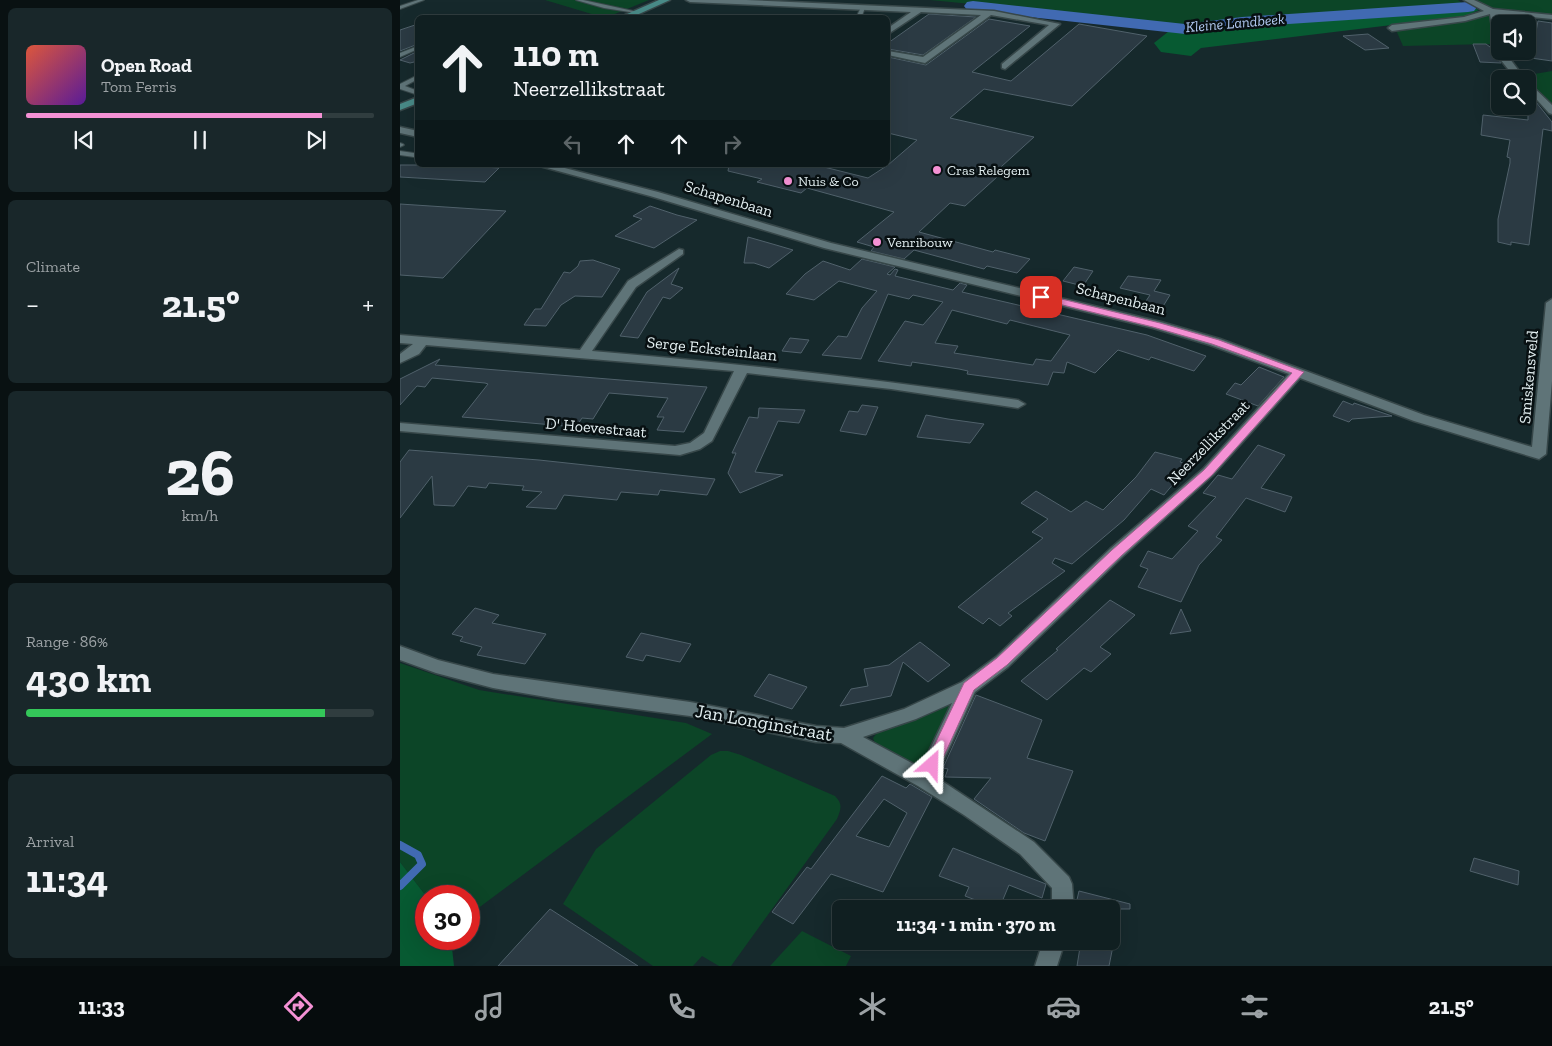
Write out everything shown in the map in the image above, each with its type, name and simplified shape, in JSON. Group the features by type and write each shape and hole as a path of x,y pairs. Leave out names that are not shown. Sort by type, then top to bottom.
{"street":[{"path":"629,15 666,0"},
{"path":"690,0 989,13 1056,24 1005,66"},
{"path":"1468,0 1495,14 1500,54 1513,70"},
{"path":"890,30 919,10"},
{"path":"1392,28 1464,19 1491,11 1552,17"},
{"path":"890,53 925,60 989,13"},
{"path":"1536,94 1552,111"},
{"path":"400,107 415,101"},
{"path":"400,130 415,133"},
{"name":"Schapenbaan","path":"549,167 654,194 828,246 1157,325 1215,342 1419,418 1539,454"},
{"path":"584,354 632,284 679,252"},
{"name":"Smiskensveld","path":"1539,454 1552,303"},
{"name":"Serge Ecksteinlaan","path":"400,339 742,368 1018,404"},
{"path":"400,359 414,352 424,341"},
{"name":"D' Hoevestraat","path":"400,427 675,452 686,450 702,442 710,434 742,368"},
{"name":"Neerzellikstraat","path":"844,736 910,714 968,687 1002,662 1116,553 1208,472 1299,372"},
{"name":"Jan Longinstraat","path":"400,653 436,666 494,681 558,692 690,708 816,734 844,736 925,780 1027,848 1062,884 1063,900"},
{"path":"925,780 968,687"},
{"path":"1046,966 1051,950"}],"lane":[{"path":"400,8 422,0"},
{"path":"578,0 636,12"},
{"path":"860,15 863,8"},
{"path":"400,55 415,48"},
{"path":"400,87 415,78"},
{"path":"400,87 415,92"},
{"path":"400,155 415,154"}],"green space":[{"path":"545,0 649,0 612,15 595,15"},
{"path":"930,0 1458,0 1464,5 1178,24"},
{"path":"1473,0 1552,0 1552,15 1498,11"},
{"path":"1464,5 1479,10 1466,16 1201,48 1191,56 1161,52 1154,43 1178,24"},
{"path":"1487,14 1491,17 1491,44 1403,46 1396,30"},
{"path":"1552,71 1552,106 1536,90 1536,74"},
{"path":"400,663 479,690 686,723 712,734 480,907 480,885 418,885 400,862"},
{"path":"947,705 950,706 927,754 917,765 909,764 876,746 873,738 877,733"},
{"path":"720,751 741,755 835,796 840,804 840,812 837,819 731,966 719,966 702,956 693,966 653,966 563,904 596,849 711,755"},
{"path":"400,862 418,885 415,885 415,950 452,950 454,966 400,966"},
{"path":"802,931 832,946 832,950 839,950 851,956 846,966 770,966"}],"building":[{"path":"929,14 976,17 923,55 890,49 890,42"},
{"path":"989,19 1030,26 972,72 1011,81 1079,24 1147,36 1072,106 984,89 950,118 1034,137 991,176 997,177 965,206 950,203 919,232 993,252 995,250 1030,259 1017,273 987,266 984,269 914,250 904,259 871,251 874,247 857,242 894,212 807,188 801,193 757,182 762,179 728,171 729,167 824,167 868,178 885,167 890,167 890,163 917,140 890,133 890,57 926,65"},
{"path":"1538,21 1552,23 1552,61 1536,59"},
{"path":"415,25 415,45 400,51 400,30"},
{"path":"1368,34 1389,48 1365,50 1343,36"},
{"path":"1473,44 1486,44 1491,48 1491,60 1499,60 1501,63 1480,62"},
{"path":"415,52 415,62 410,63 400,60"},
{"path":"1536,102 1552,122 1552,131 1543,129 1529,245 1511,242 1511,245 1498,242 1498,219 1510,163 1510,158 1507,157 1510,140 1481,135 1483,115 1528,120 1528,115 1536,115"},
{"path":"400,165 415,165 415,167 499,168 485,182 400,177"},
{"path":"400,204 506,211 443,278 400,275"},
{"path":"650,206 697,220 654,248 615,236 642,219 633,216"},
{"path":"748,237 793,250 769,268 754,263 744,263"},
{"path":"862,259 895,267 887,274 890,275 895,269 898,270 895,276 953,290 960,283 967,285 962,292 1147,335 1206,356 1194,371 1151,357 1149,360 1118,350 1095,373 1067,362 1064,373 1053,372 1048,385 967,374 968,371 959,369 912,362 911,366 878,361 905,321 923,325 943,302 913,295 909,299 888,294 861,359 822,355 838,336 847,337 862,308 877,291 839,281 814,300 786,294 805,274 823,261 850,270","holes":["952,310 1007,324 1010,320 1070,335 1051,361 1036,359 1033,365 954,353 958,346 935,343"]},
{"path":"593,260 620,269 602,297 575,296 561,305 546,326 524,325 535,309 541,309 564,272 570,273 578,266 580,261"},
{"path":"1074,267 1093,271 1083,286 1063,281"},
{"path":"679,268 671,284 683,288 670,299 663,297 638,338 620,336 647,292"},
{"path":"1128,276 1161,280 1154,291 1170,295 1162,308 1144,304 1150,295 1120,288"},
{"path":"790,338 809,340 801,353 782,351"},
{"path":"440,359 435,365 707,387 684,432 657,430 664,417 657,417 668,398 609,393 593,419 582,418 576,427 462,417 488,384 485,383 432,378 425,387 417,386 400,405 400,379"},
{"path":"1259,367 1284,377 1258,406 1226,394 1235,383 1241,385"},
{"path":"1343,401 1392,416 1352,419 1349,422 1333,416"},
{"path":"862,405 878,407 866,435 840,431 849,411 858,412"},
{"path":"759,408 805,410 799,423 778,421 755,472 783,475 740,493 728,473 736,453 732,453 749,417 758,418"},
{"path":"926,415 984,424 970,443 917,437"},
{"path":"1258,445 1285,455 1261,488 1292,497 1285,512 1246,498 1216,537 1222,540 1199,565 1181,602 1138,587 1148,569 1140,566 1148,551 1172,559 1198,531 1188,526 1216,497 1203,493 1218,475 1232,479"},
{"path":"409,450 539,460 715,479 707,495 660,490 658,495 621,492 617,500 564,495 556,509 526,507 542,492 522,490 524,486 489,483 486,488 468,486 454,506 434,505 432,476 400,518 400,462"},
{"path":"1155,452 1182,459 1180,462 1189,465 1164,495 1151,489 1124,520 1072,564 1055,558 1052,563 1065,571 1008,613 1012,616 1000,626 989,618 983,624 958,607 1043,538 1032,532 1048,519 1021,503 1036,491 1071,512 1086,501 1103,510 1136,477"},
{"path":"1110,600 1135,615 1100,647 1111,654 1091,672 1084,668 1047,700 1021,681 1058,650 1056,649"},
{"path":"475,608 499,615 492,623 546,634 525,664 477,655 482,647 460,641 463,637 452,634"},
{"path":"1181,609 1191,631 1170,634"},
{"path":"641,633 691,644 680,662 646,655 643,661 626,657"},
{"path":"920,642 950,665 928,682 903,662 891,696 840,706 851,689 868,686 864,669 889,665"},
{"path":"769,674 807,687 792,709 754,696"},
{"path":"976,695 1042,720 1027,758 1073,771 1045,841 1024,833 974,799 991,778 945,777 948,769 943,768"},
{"path":"882,776 906,788 910,784 932,797 883,892 831,874 793,924 772,912 807,867 811,869","holes":["884,799 907,813 889,847 856,836"]},
{"path":"953,848 1046,884 1042,898 1009,885 1003,900 975,900 965,896 969,887 939,876"},
{"path":"1474,858 1519,871 1518,885 1470,871"},
{"path":"1079,891 1114,900 1077,900"},
{"path":"1120,901 1130,904 1130,909 1120,909"},
{"path":"550,909 638,966 498,966"},
{"path":"1080,950 1112,950 1109,966 1077,966"}],"waterway":[{"name":"Kleine Landbeek","path":"973,6 1185,29 1242,22 1468,7"},
{"path":"400,845 418,855 422,864 400,886"}],"place":[{"name":"Cras Relegem","path":"937,170"},
{"name":"Nuis & Co","path":"788,181"},
{"name":"Venribouw","path":"877,242"}],"route":[{"path":"932,765 968,687 1002,662 1116,553 1208,472 1299,372 1215,342 1157,325 1041,297"}]}
